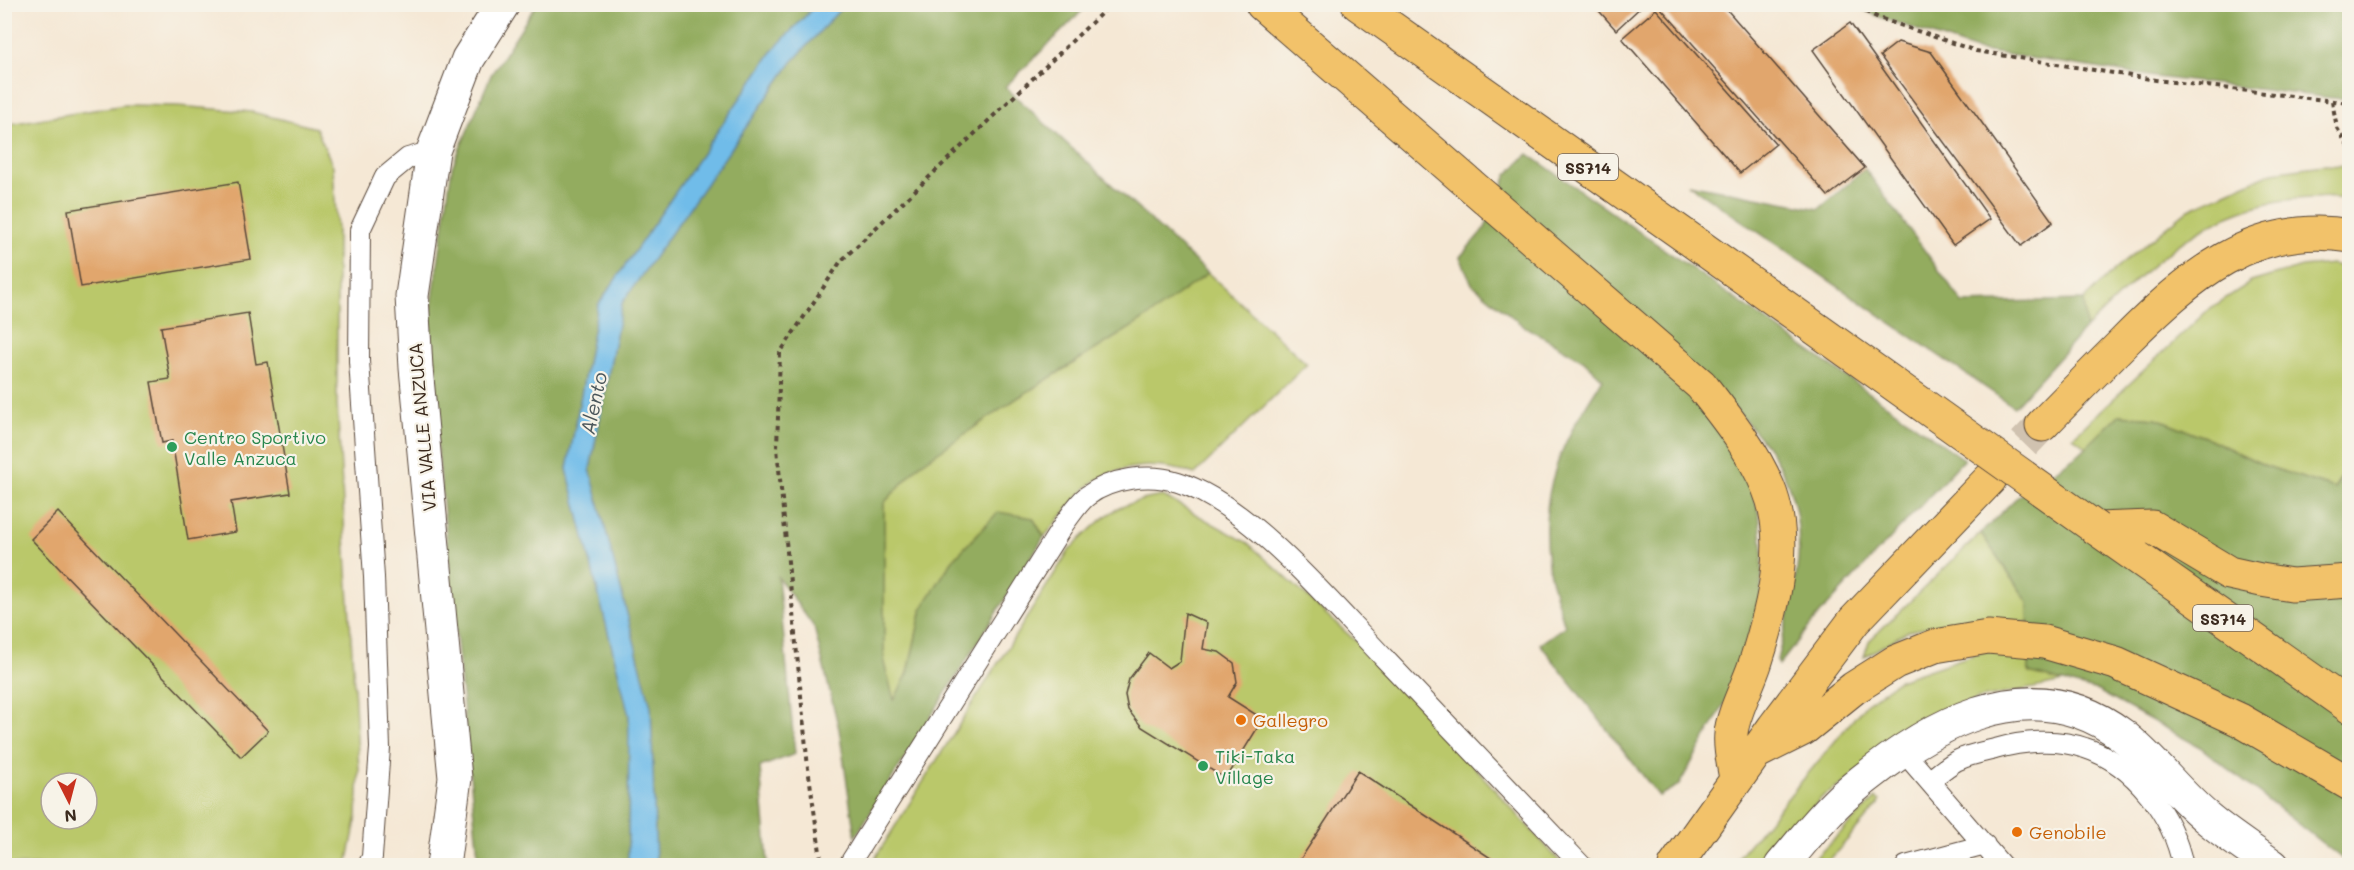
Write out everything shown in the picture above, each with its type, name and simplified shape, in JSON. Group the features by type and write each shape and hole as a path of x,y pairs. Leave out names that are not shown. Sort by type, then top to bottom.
{"highway":[{"path":"1262,4 1701,385 1736,431 1769,489 1777,521 1778,557 1775,589 1756,662 1731,734 1745,766"},
{"name":"SS714","path":"1358,4 2349,707"},
{"path":"2042,425 2166,300 2207,268 2241,249 2280,237 2329,233 2349,236"},
{"path":"1675,866 1745,766 1854,621 1990,479"},
{"path":"2097,528 2152,527 2229,573 2261,580 2292,585 2349,581"},
{"path":"1745,766 1803,729 1854,687 1895,662 1935,646 1988,637 2044,642 2116,663 2240,720 2349,784"}],"street":[{"name":"VIA VALLE ANZUCA","path":"443,866 455,778 416,368 412,296 433,151 468,59 503,4"},
{"path":"1781,866 1844,796 1926,734 1975,713 2011,705 2047,704 2086,713 2122,735 2206,817 2273,866"}],"lane":[{"path":"368,866 372,857 380,748 374,577 359,361 360,230 385,177 408,158 433,151"},
{"path":"848,866 1064,524 1085,498 1101,487 1149,476 1178,482 1209,496 1240,518 1294,565 1582,866"},
{"path":"1930,780 1957,760 2013,744 2047,742 2085,747 2120,765 2157,804 2174,833 2183,866"},
{"path":"1903,751 2002,866"},
{"path":"1905,866 1985,845"},
{"path":"1985,845 1991,866"}],"path":[{"path":"821,866 808,768 777,448 780,353 841,261 1111,4"},
{"path":"1849,4 1879,18 1976,51 2156,80 2349,103"},
{"path":"2332,101 2337,128 2349,149"}],"green space":[{"path":"536,5 816,5 774,49 598,305 567,469 629,715 628,865 479,866 435,421 430,319 452,167 491,75"},
{"path":"844,5 1088,5 1005,87 1208,273 1143,320 1019,397 919,465 884,503 884,663 894,700 908,673 922,608 952,561 998,512 1033,518 1044,537 855,837 839,729 814,627 778,577 795,754 760,767 768,865 656,865 651,707 590,469 622,303 792,62"},
{"path":"1853,5 2349,5 2349,100 2156,77 1976,50 1880,17"},
{"name":"Centro Sportivo Valle Anzuca","path":"124,105 177,106 252,112 316,128 333,166 337,231 337,403 359,770 357,816 347,865 5,865 4,125"},
{"path":"1528,154 1964,459 1816,618 1779,665 1777,660 1790,607 1798,556 1795,506 1787,481 1773,455 1732,405 1746,470 1759,513 1763,550 1761,594 1735,685 1679,785 1659,796 1540,644 1565,626 1548,564 1546,536 1550,488 1565,444 1603,379 1583,360 1522,325 1472,284 1460,257 1485,228 1507,175"},
{"path":"2323,165 2349,166 2349,200 2295,199 2262,204 2233,214 2205,228 2155,263 2086,328 2084,300 2114,270 2189,209 2273,172"},
{"path":"1865,169 1963,303 2084,300 2086,328 2014,407 1688,184 1819,209"},
{"path":"2331,264 2349,268 2349,466 2334,488 2266,466 2207,438 2156,418 2119,415 2087,447 2073,437 2209,309 2251,282 2302,267"},
{"path":"1208,273 1307,364 1195,474 1169,468 1144,467 1107,475 1089,485 1044,537 1033,518 922,608 908,673 894,701 884,663 884,503 919,465 1019,397 1143,320"},
{"path":"2119,415 2156,418 2207,438 2266,466 2334,488 2349,466 2349,864 2200,747 2098,691 2029,673 2028,602 1981,533 2015,499 2080,453"},
{"name":"Tiki-Taka Village","path":"1163,496 1248,543 1383,666 1563,865 870,866 1070,549 1102,519 1121,507"},
{"path":"1981,533 2028,602 2029,622 1943,624 1908,631 1864,657 1869,641"},
{"path":"2029,650 2029,673 2064,682 1977,699 1822,797 1762,865 1731,866 1866,704 1899,680 1984,651"},
{"path":"1876,798 1880,801 1879,804 1825,865 1808,865"}],"water":[{"name":"Alento","path":"816,5 844,5 792,62 622,303 590,469 651,707 656,865 628,865 629,715 567,469 598,305 774,49"}],"building":[{"path":"1593,4 1644,4 1616,30"},
{"path":"1661,4 1722,4 1865,168 1828,196 1659,6"},
{"path":"1656,9 1776,144 1740,173 1622,38"},
{"path":"1850,23 1990,219 1953,245 1813,50"},
{"path":"1898,42 1931,52 2053,222 2021,246 1880,56"},
{"path":"238,182 251,259 81,287 68,210"},
{"path":"248,313 256,364 268,362 290,493 231,502 236,532 188,540 172,441 162,443 151,382 170,379 161,327"},
{"path":"58,512 268,731 241,757 31,539"},
{"path":"1185,613 1207,623 1203,649 1219,652 1234,663 1237,682 1228,697 1263,719 1226,779 1142,727 1128,710 1125,695 1129,679 1149,653 1169,668 1180,661"},
{"path":"1358,771 1503,866 1296,866"}],"tunnel":[{"path":"1990,479 2042,425"}],"place":[{"name":"Centro Sportivo Valle Anzuca","path":"172,447"},
{"name":"Gallegro","path":"1241,720"},
{"name":"Tiki-Taka Village","path":"1203,766"},
{"name":"Genobile","path":"2017,832"}]}
